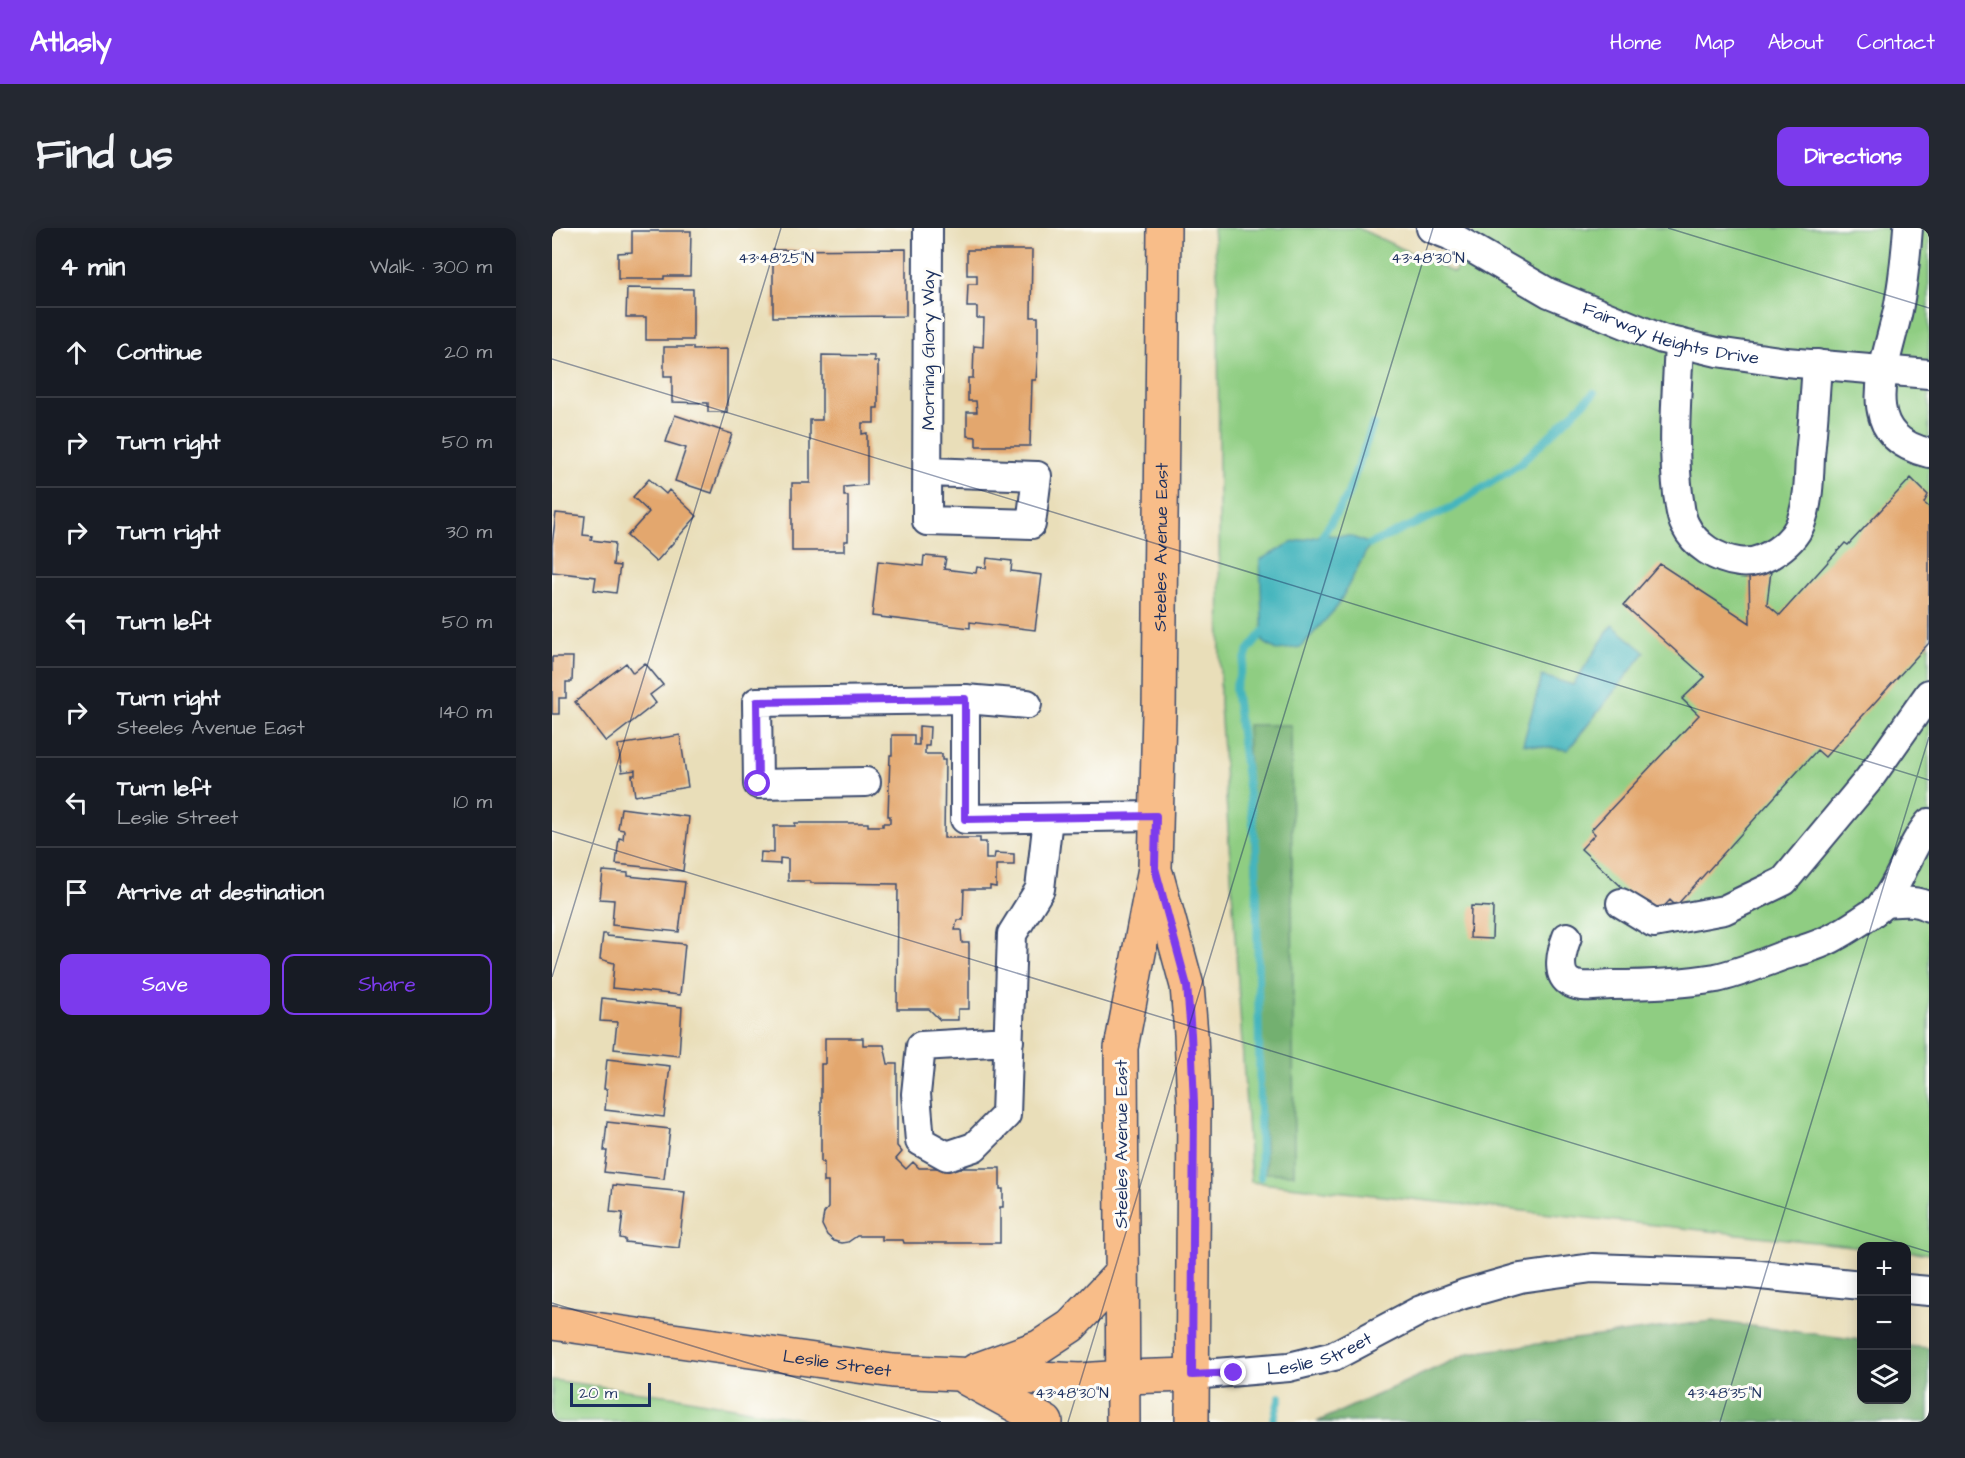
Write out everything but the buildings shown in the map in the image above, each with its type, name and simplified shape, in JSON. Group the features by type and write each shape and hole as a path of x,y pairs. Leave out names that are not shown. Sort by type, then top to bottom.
{"main road":[{"name":"Steeles Avenue East","path":"1124,1422 1121,1048 1155,868 1159,712 1164,228"},
{"name":"Steeles Avenue East","path":"1155,868 1187,986 1191,1034 1194,1104 1192,1422"},
{"path":"960,1375 1039,1347 1071,1326 1122,1272"},
{"name":"Leslie Street","path":"552,1323 893,1371 1080,1380 1192,1375"},
{"path":"960,1375 1046,1422"}],"street":[{"name":"Morning Glory Way","path":"928,228 928,472"},
{"path":"1908,228 1900,297 1879,388 1879,397 1886,425 1899,440 1915,450 1929,453"},
{"name":"Fairway Heights Drive","path":"1445,230 1549,293 1662,339 1717,352 1786,362 1929,374"},
{"path":"1679,343 1675,466 1680,509 1685,525 1696,540 1709,553 1726,561 1744,563 1762,560 1778,551 1802,521 1808,493 1817,364"},
{"path":"1621,903 1654,924 1725,910 1784,881 1869,779 1929,693"},
{"path":"965,699 965,819 1156,816"},
{"path":"866,782 758,784 757,702 965,699 1027,704"},
{"path":"1009,1041 921,1046 916,1094 920,1141 947,1156 974,1147 1006,1115 1009,1041 1012,934 1040,888 1048,818"},
{"path":"1567,937 1562,952 1562,969 1564,978 1572,984 1619,985 1714,978 1739,972 1836,937 1880,907 1900,875 1922,831 1929,823"},
{"path":"1883,903 1904,901 1926,905 1929,908"},
{"name":"Leslie Street","path":"1192,1375 1289,1367 1334,1356 1421,1310 1464,1294 1520,1278 1592,1268 1739,1274 1857,1285"},
{"path":"1911,1289 1929,1291"}],"green space":[{"path":"1213,228 1358,228 1454,273 1476,228 1929,228 1929,1254 1911,1252 1911,1242 1857,1242 1857,1247 1251,1182 1220,705 1218,284"},
{"path":"1247,725 1291,725 1294,1174 1266,1173"},
{"path":"1712,1321 1857,1339 1857,1404 1911,1404 1911,1346 1929,1348 1929,1422 1317,1422 1469,1353"},
{"path":"552,1380 678,1397 816,1422 552,1422"}],"water":[{"path":"1323,535 1350,536 1370,544 1337,607 1301,647 1277,650 1263,642 1260,560 1291,543"},
{"path":"1612,625 1645,652 1568,750 1523,744 1542,676 1573,685"}],"waterway":[{"path":"1370,544 1455,506 1521,463 1594,393"},
{"path":"1323,535 1347,496 1373,424"},
{"path":"1261,1177 1256,846 1235,688 1248,651 1264,631"},
{"path":"1273,1422 1280,1397"}],"route":[{"path":"758,784 757,702 965,699 965,819 1156,816 1155,868 1177,941 1187,986 1191,1034 1194,1104 1192,1375 1234,1373"}]}
